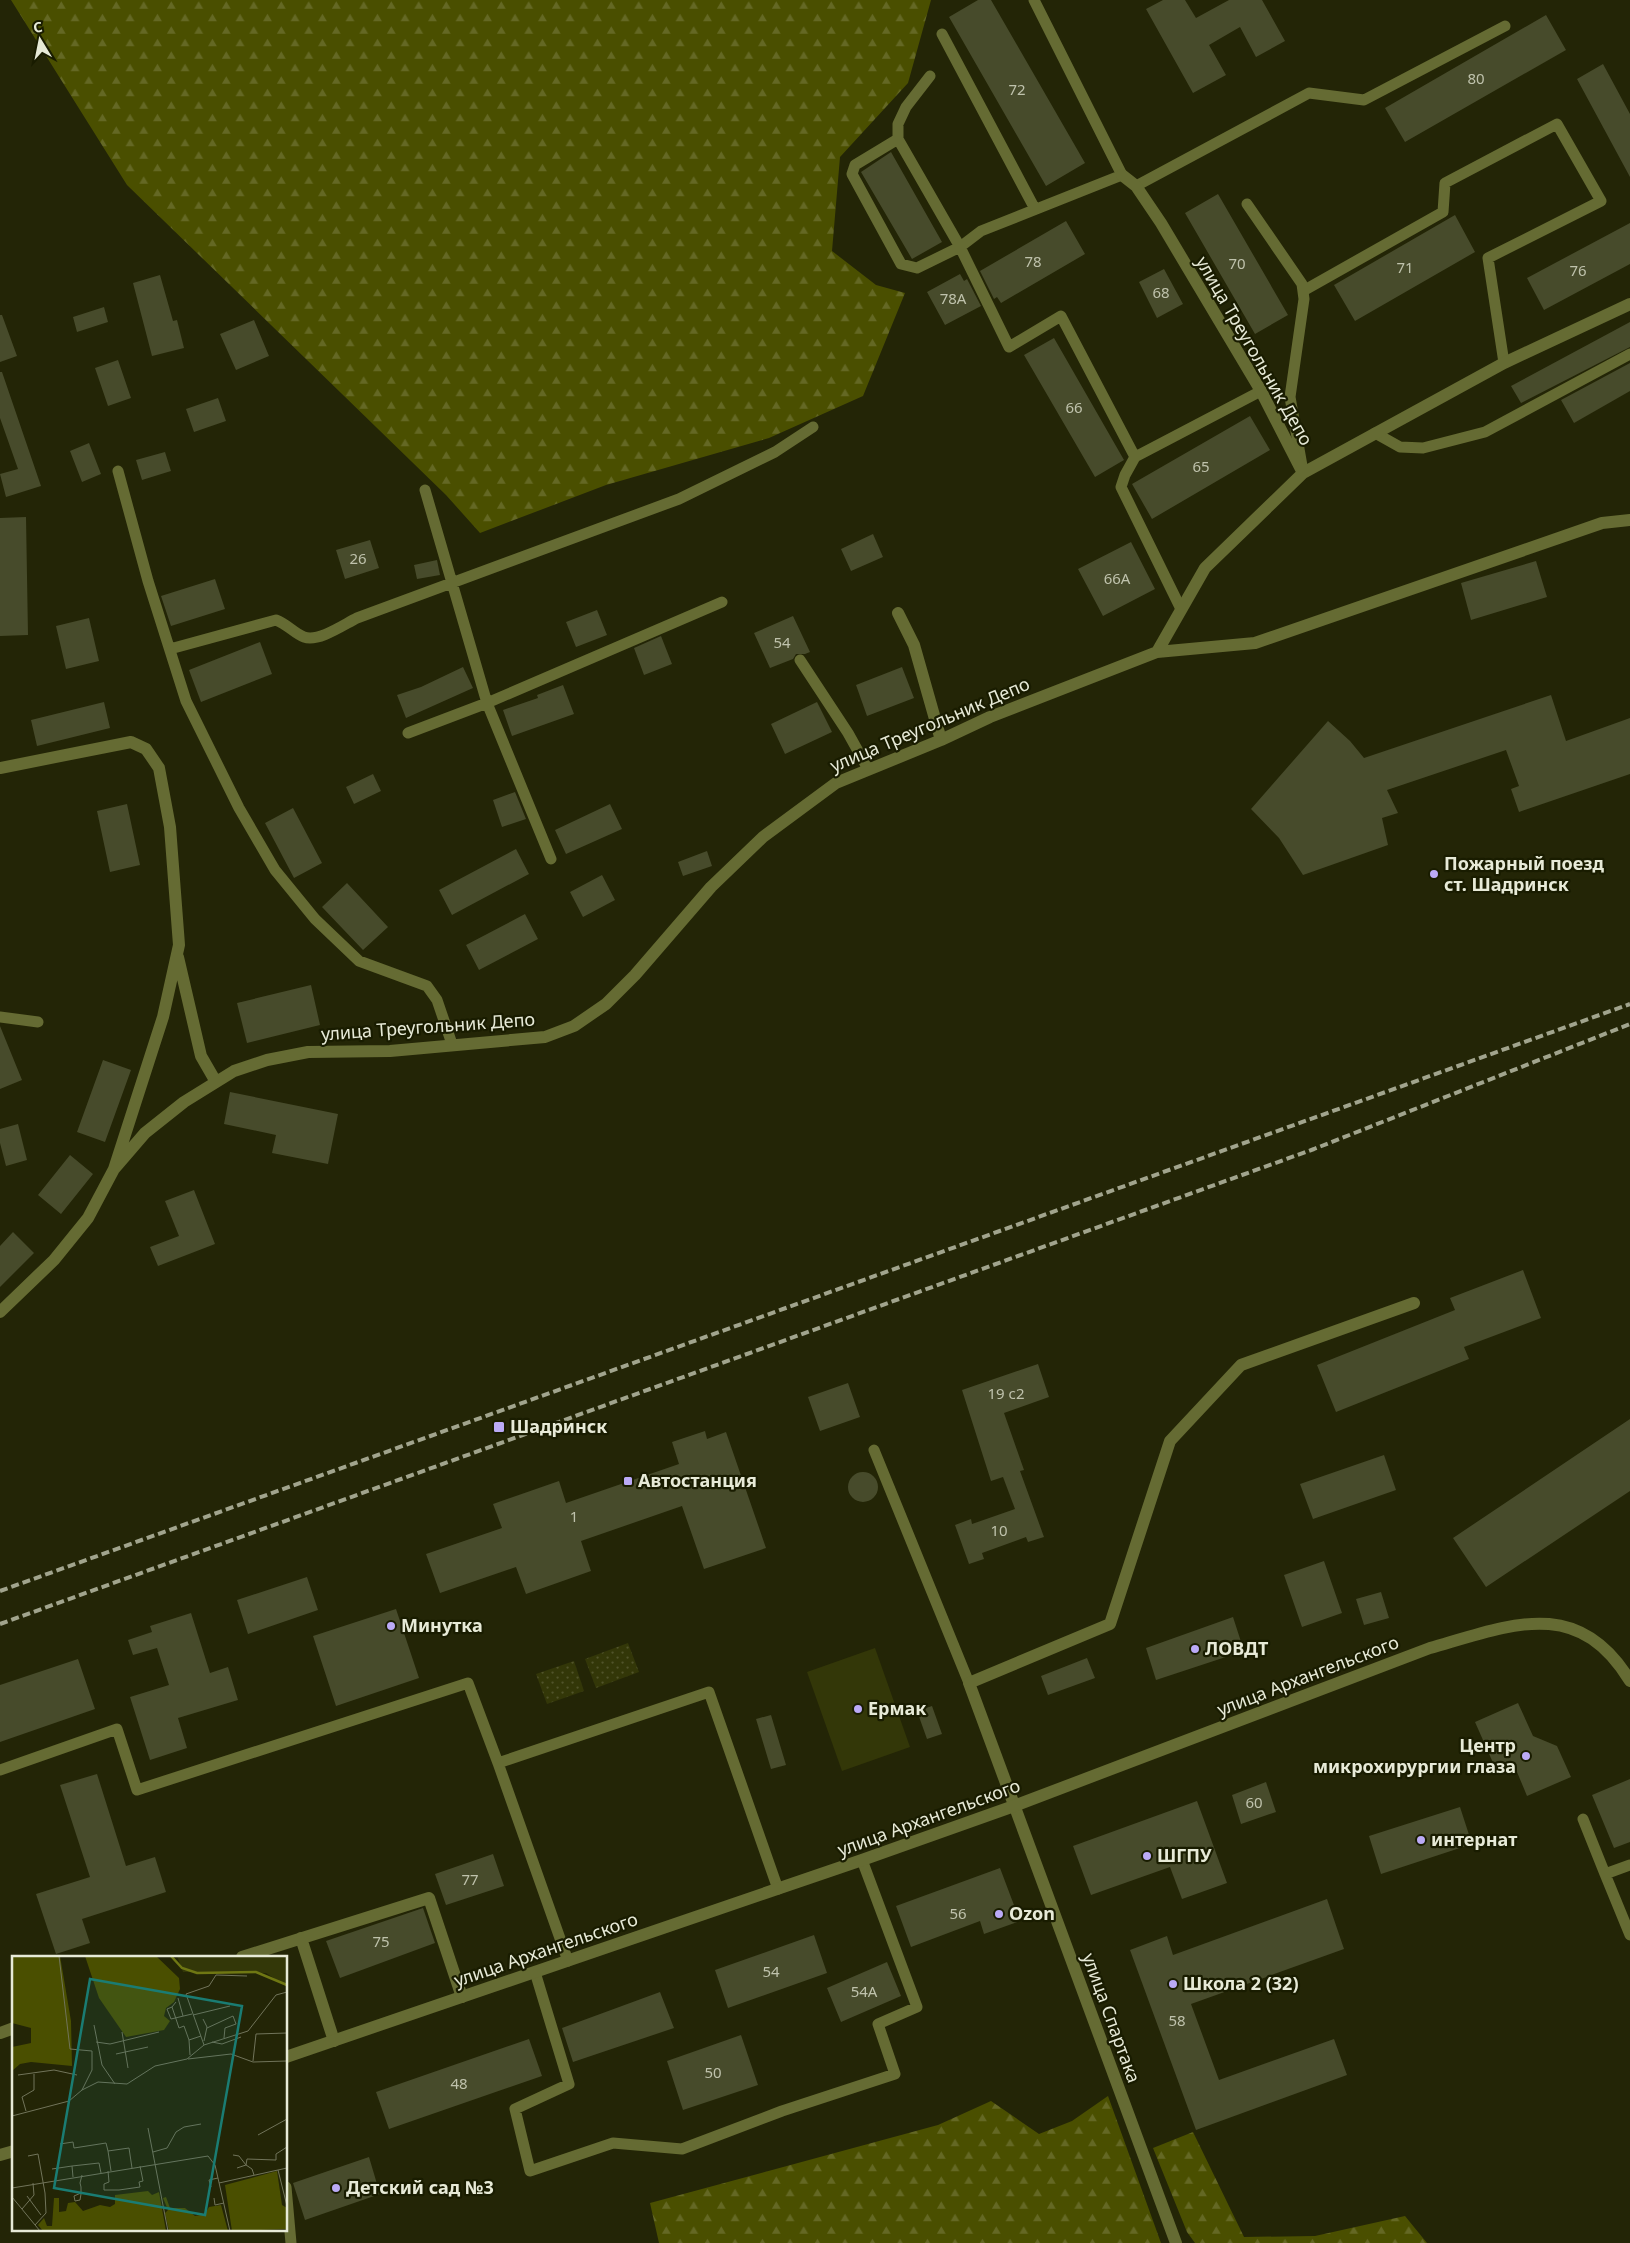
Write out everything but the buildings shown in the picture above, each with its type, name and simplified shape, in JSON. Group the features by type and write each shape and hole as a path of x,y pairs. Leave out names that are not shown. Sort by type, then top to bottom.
{"street":[{"name":"улица Треугольник Депо","path":"114,1169 146,1133 184,1102 234,1071 267,1060 308,1052 390,1051 544,1037 574,1026 606,1004 635,975 711,887 763,837 836,783 940,740 990,716 1157,652 1205,568 1303,472 1261,391 1136,186 1122,175"},
{"path":"1303,472 1504,363 1630,304"},
{"path":"1157,652 1255,643 1602,523 1630,520"},
{"path":"898,613 914,646 940,740"},
{"path":"0,768 131,742 146,749 159,768 170,827 179,945 163,1017 114,1169 88,1218 54,1260 0,1312"},
{"path":"177,952 200,1056 216,1082"},
{"path":"969,1683 1110,1624 1170,1441 1241,1365 1414,1303"},
{"name":"улица Архангельского","path":"288,2057 862,1860 1014,1806 1430,1648 1494,1630 1526,1624 1570,1626 1582,1632 1609,1652 1630,1681"},
{"name":"улица Спартака","path":"969,1683 1176,2243"},
{"path":"245,1956 429,1898 462,1998"},
{"path":"301,1938 334,2041"},
{"path":"0,2033 12,2029"}],"lane":[{"path":"898,139 854,164 852,174 901,264 917,268 960,247 981,231 1122,175 1034,0"},
{"path":"1136,186 1309,93 1364,100 1505,26"},
{"path":"942,34 1035,209"},
{"path":"930,76 906,107 898,124 898,139 960,247 1009,347 1061,316 1135,457"},
{"path":"1303,292 1443,212 1445,183 1557,124 1601,201 1488,258 1504,363"},
{"path":"1247,204 1302,284 1304,299 1290,397 1303,472"},
{"path":"1375,433 1400,447 1423,448 1484,432 1630,354"},
{"path":"1181,609 1121,487 1124,475 1135,457 1261,391"},
{"path":"170,649 276,620 286,624 304,637 318,636 357,618 679,499 775,452 813,427"},
{"path":"118,470 186,701 239,808 275,870 315,919 359,961 427,986 437,1000 452,1044"},
{"path":"425,490 487,703 551,859"},
{"path":"408,733 487,703 722,602"},
{"path":"800,660 848,733 868,769"},
{"path":"0,1018 38,1022"},
{"path":"874,1450 969,1683"},
{"path":"0,1770 117,1729 137,1790 468,1683 568,1961"},
{"path":"498,1763 709,1692 778,1889"},
{"path":"1582,1819 1630,1935"},
{"path":"535,1972 569,2084 515,2109 530,2171 613,2143 682,2149 782,2111 895,2074 878,2024 917,2007 862,1860"},
{"path":"1605,1874 1630,1865"},
{"path":"288,2215 290,2243"}],"green space":[{"path":"11,0 931,0 908,83 840,157 832,251 876,285 905,293 863,396 769,438 606,485 480,533 446,495 127,185"},
{"path":"628,1643 639,1672 596,1688 585,1659"},
{"name":"Ермак","path":"875,1648 910,1747 842,1771 807,1672"},
{"path":"574,1661 584,1691 547,1704 536,1674"},
{"path":"1108,2096 1161,2243 659,2243 650,2203 938,2125 991,2101 1039,2134 1072,2121"},
{"path":"1193,2132 1244,2237 1315,2236 1405,2216 1427,2243 1195,2243 1187,2232 1153,2148"}],"railway":[{"path":"0,1591 1630,1004"},
{"path":"0,1624 1314,1149 1630,1024"}],"place":[{"name":"Пожарный поезд ст. Шадринск","path":"1434,874"},
{"name":"Шадринск","path":"499,1427"},
{"name":"Автостанция","path":"628,1481"},
{"name":"Минутка","path":"391,1626"},
{"name":"ЛОВДТ","path":"1195,1649"},
{"name":"Ермак","path":"858,1709"},
{"name":"Центр микрохирургии глаза","path":"1526,1756"},
{"name":"интернат","path":"1421,1840"},
{"name":"ШГПУ","path":"1147,1856"},
{"name":"Ozon","path":"999,1914"},
{"name":"Школа 2 (32)","path":"1173,1984"},
{"name":"Детский сад №3","path":"336,2188"}]}
